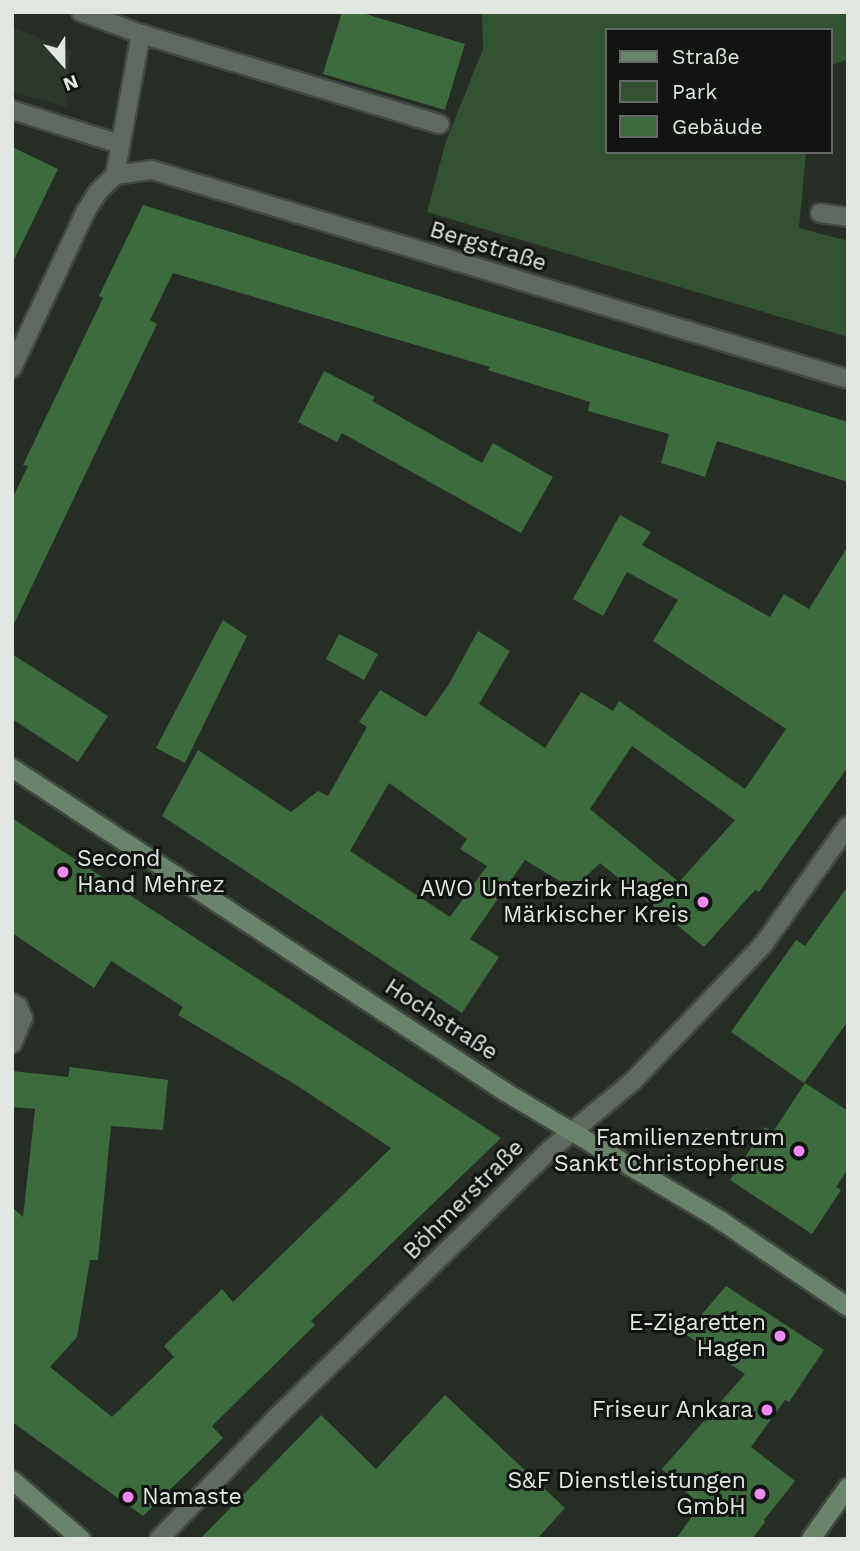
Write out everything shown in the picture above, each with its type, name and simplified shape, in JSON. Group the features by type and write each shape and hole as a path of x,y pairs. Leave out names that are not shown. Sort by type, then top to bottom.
{"street":[{"path":"80,12 141,34 440,124"},
{"path":"12,368 86,211 98,192 115,175 141,34"},
{"path":"12,110 120,144"},
{"name":"Bergstraße","path":"115,175 152,170 848,379"},
{"path":"820,213 848,217"},
{"name":"Hochstraße","path":"12,768 496,1085 720,1220 848,1307"},
{"name":"Böhmerstraße","path":"159,1539 275,1419 550,1150 633,1081 763,945 848,826"},
{"path":"12,1003 18,1006 23,1018 12,1044"},
{"path":"12,1480 81,1539"},
{"path":"811,1539 848,1487"}],"shaded area":[{"path":"12,27 71,51 66,107 12,92"}],"green space":[{"path":"482,12 848,12 848,59 832,65 832,28 604,28 604,154 806,154 799,228 848,241 848,337 427,212 446,141 483,49"}],"building":[{"path":"342,12 359,12 465,44 445,110 323,74"},
{"path":"12,147 58,169 12,264"},
{"path":"143,205 848,422 848,482 717,441 705,477 661,463 669,434 588,411 590,402 488,370 490,367 173,273 150,320 157,324 12,628 12,499 28,466 23,465 103,298 99,296"},
{"path":"324,371 375,397 372,401 482,463 493,443 553,477 521,533 342,433 337,442 298,422"},
{"path":"620,515 651,532 642,545 770,617 784,594 809,609 848,546 848,767 759,892 755,890 704,947 600,863 573,889 525,860 470,939 499,957 462,1013 162,816 198,750 291,812 318,791 328,796 367,727 359,722 380,690 426,717 449,684 478,631 510,651 479,704 545,748 581,692 613,711 619,701 745,789 786,729 653,641 678,600 627,572 603,616 573,599","holes":["632,746 735,820 679,882 590,809","389,783 467,839 460,849 487,866 450,917 350,851"]},
{"path":"223,620 247,636 185,763 156,748"},
{"path":"339,634 378,654 364,680 326,659"},
{"path":"12,654 108,716 78,762 12,719"},
{"path":"12,818 501,1138 311,1321 315,1325 212,1426 223,1438 143,1516 12,1422 12,1207 23,1217 35,1109 12,1107 12,1071 68,1077 70,1067 168,1080 163,1130 111,1126 98,1260 90,1260 77,1337 50,1367 112,1417 174,1357 164,1346 222,1289 233,1302 391,1148 293,1083 178,1015 183,1007 111,961 94,988 12,933"},
{"path":"848,886 848,1021 804,1083 731,1032 796,940 805,946"},
{"name":"Familienzentrum Sankt Christopherus","path":"805,1083 848,1111 848,1169 836,1187 841,1190 812,1234 730,1180 765,1127 773,1132"},
{"path":"726,1286 824,1350 789,1402 785,1400 751,1447 795,1481 752,1539 676,1539 700,1505 662,1469 745,1374 685,1334"},
{"path":"445,1395 565,1508 537,1539 200,1539 321,1415 376,1469"}],"place":[{"name":"Second Hand Mehrez","path":"63,872"},
{"name":"AWO Unterbezirk Hagen Märkischer Kreis","path":"703,902"},
{"name":"Familienzentrum Sankt Christopherus","path":"799,1151"},
{"name":"E-Zigaretten Hagen","path":"780,1336"},
{"name":"Friseur Ankara","path":"767,1410"},
{"name":"S&F Dienstleistungen GmbH","path":"760,1494"},
{"name":"Namaste","path":"128,1497"}]}
